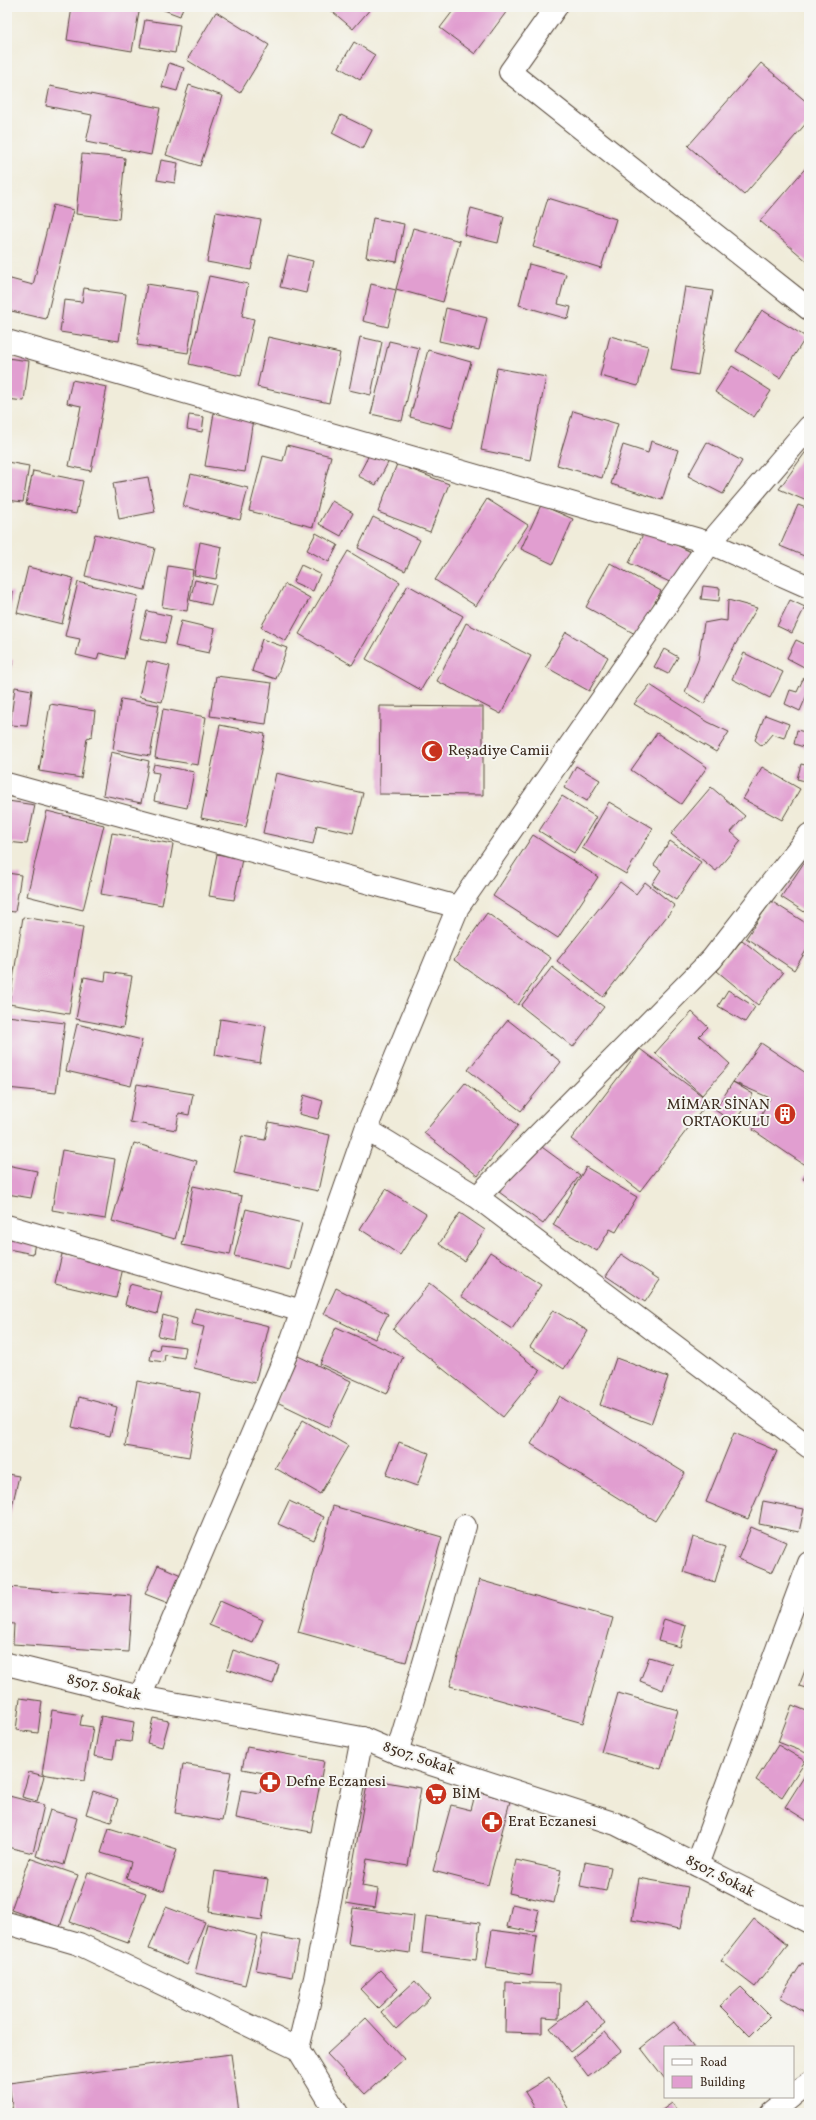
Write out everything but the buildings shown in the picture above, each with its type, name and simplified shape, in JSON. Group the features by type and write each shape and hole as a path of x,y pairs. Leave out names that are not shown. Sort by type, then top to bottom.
{"street":[{"path":"556,7 510,72 809,309"},
{"path":"7,341 710,543 809,587"},
{"path":"140,1697 287,1352 366,1129 458,907 710,543 809,427"},
{"path":"7,784 458,907"},
{"path":"477,1198 712,959 809,835"},
{"path":"366,1129 477,1198 809,1447"},
{"path":"7,1226 302,1312"},
{"path":"397,1753 465,1526"},
{"path":"697,1865 809,1563"},
{"name":"8507. Sokak","path":"7,1664 140,1697 362,1738 397,1753 616,1824 809,1922"},
{"path":"298,2049 317,1970 362,1738"},
{"path":"7,1923 79,1944 298,2049 337,2113"},
{"path":"794,2094 809,2083"},
{"path":"771,2113 790,2098"}],"place":[{"name":"Reşadiye Camii","path":"432,751"},
{"name":"MİMAR SİNAN ORTAOKULU","path":"785,1114"},
{"name":"Defne Eczanesi","path":"270,1782"},
{"name":"BİM","path":"436,1794"},
{"name":"Erat Eczanesi","path":"492,1822"}]}
